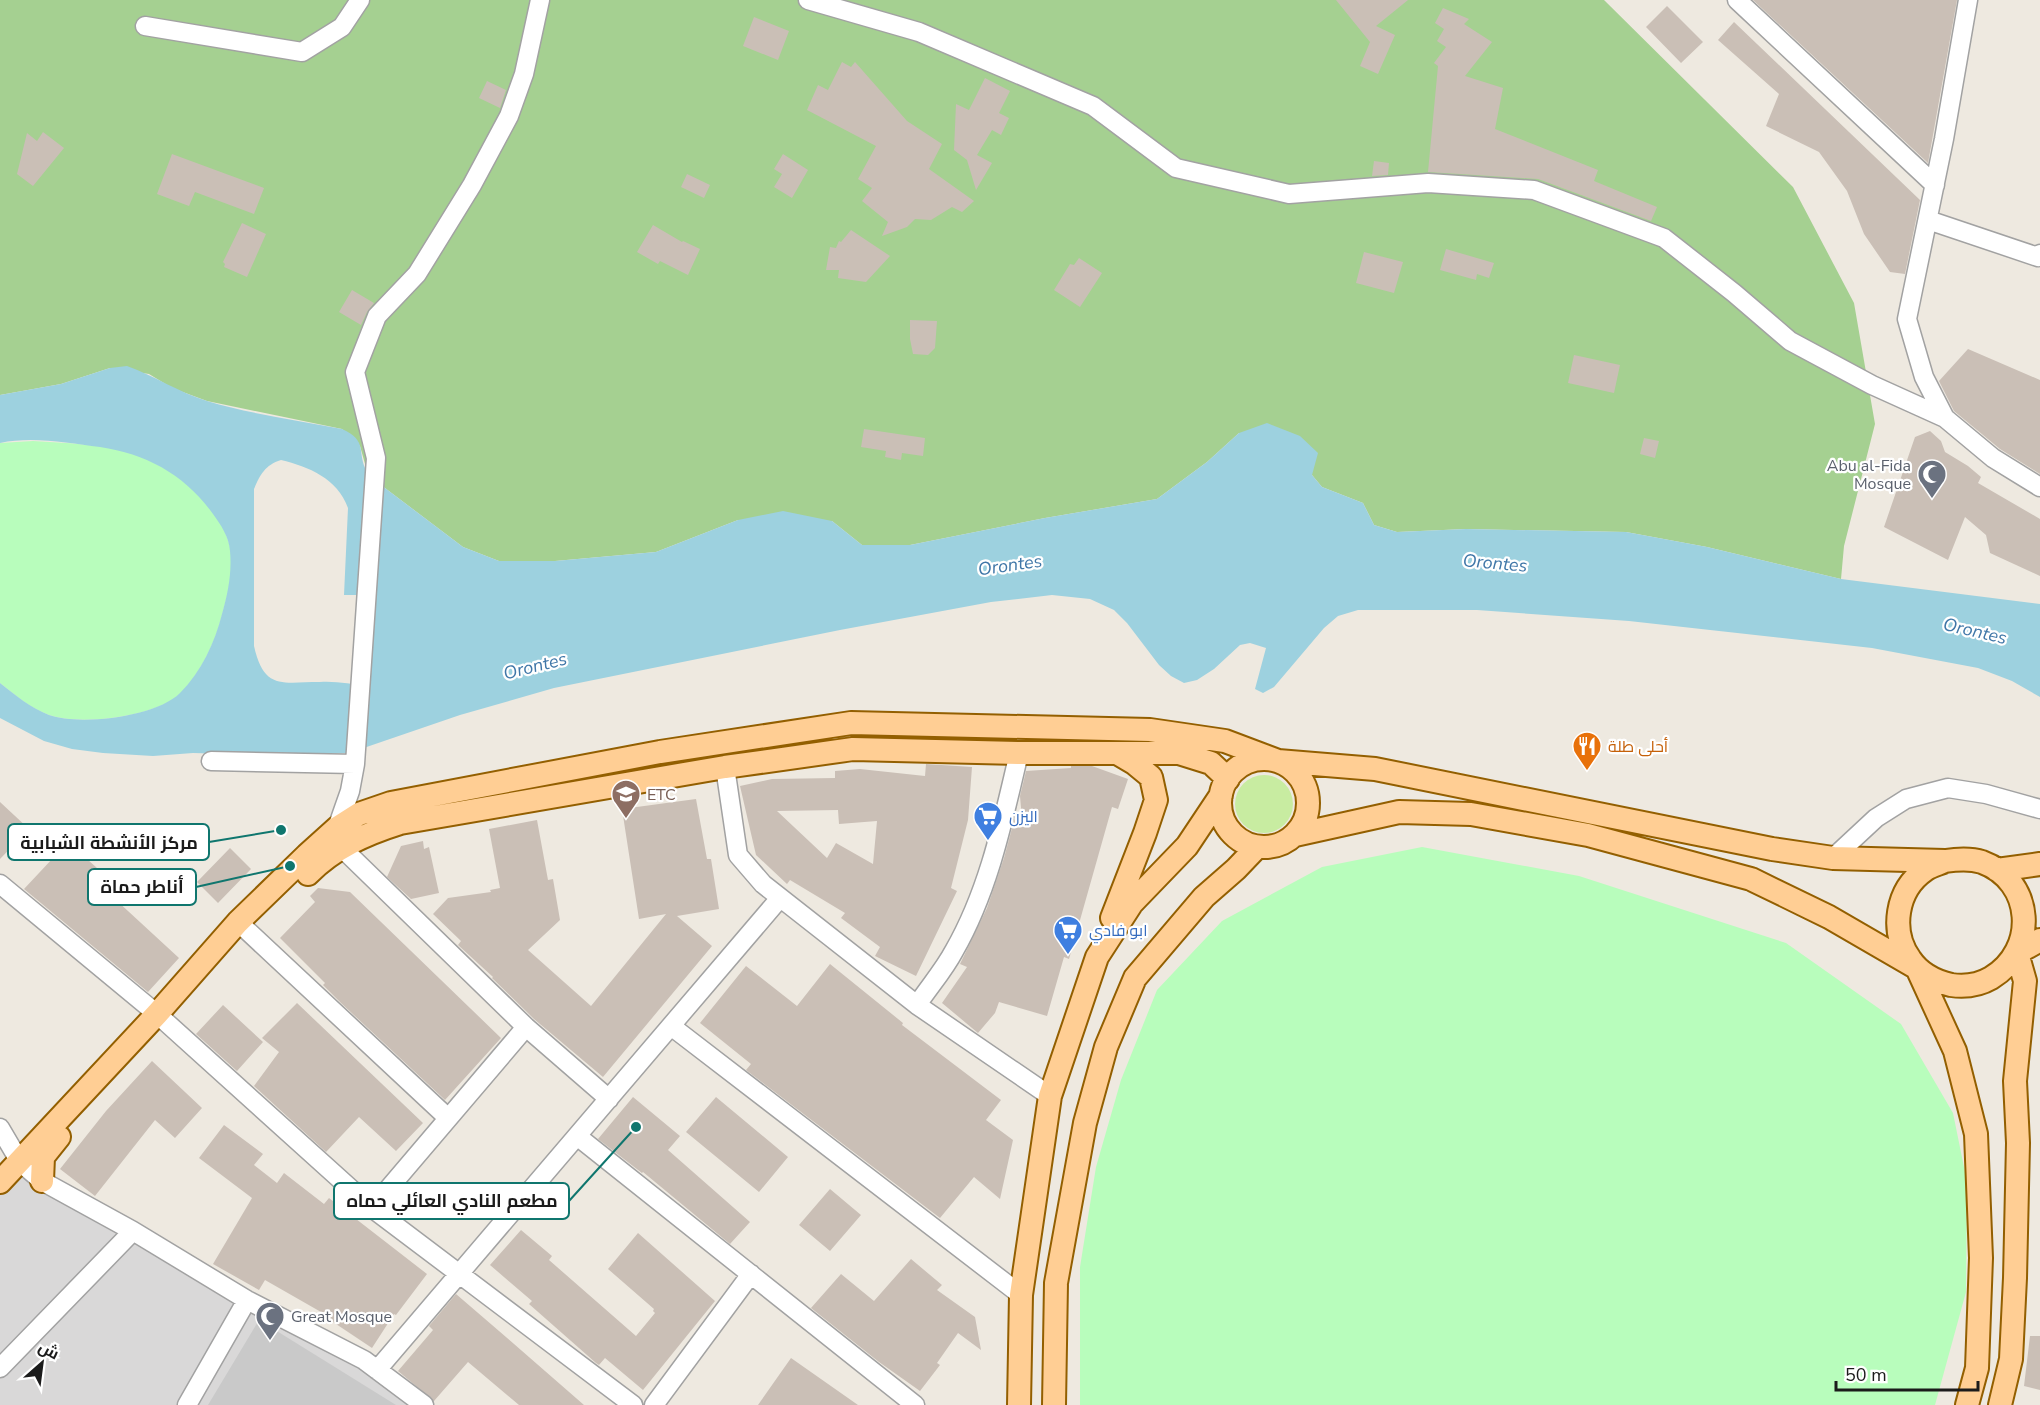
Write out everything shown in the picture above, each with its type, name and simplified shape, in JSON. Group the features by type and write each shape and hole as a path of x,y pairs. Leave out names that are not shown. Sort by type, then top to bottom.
{"main road":[{"path":"42,1181 43,1157 51,1146 243,927 339,837 359,814 391,803 660,752 851,723 1150,730 1225,741 1291,768 1302,779 1308,793 1309,809 1304,823 1295,836"},
{"path":"339,837 400,823 725,767 854,749 1019,753 1179,753 1211,763 1224,787 1221,809 1225,822 1233,834 1257,847 1271,847 1295,836 1399,812 1471,814 1588,835 1751,879 1828,917 1936,981 1959,986 1983,983 2003,971 2017,953 2024,931 2023,908 2013,887 1997,870 1981,862 1964,859 1946,861 1833,858 1772,849 1375,769 1263,759 1248,762 1235,770 1224,787 1187,846 1132,903 1097,957"},
{"path":"1019,1405 1020,1294 1050,1096 1097,957 1156,800 1151,777 1117,753"},
{"path":"1054,1405 1056,1283 1085,1123 1106,1047 1135,978 1204,897 1257,847"},
{"path":"1946,861 1925,870 1909,886 1899,906 1897,929 1904,950 1917,969 1955,1052 1976,1134 1981,1258 1977,1368 1967,1405"},
{"path":"1997,870 2040,864"},
{"path":"2017,953 2040,940"},
{"path":"2000,1405 2011,1359 2015,1278 2018,1143 2016,1081 2025,981 2017,953"},
{"path":"0,1182 161,1018"}],"street":[{"path":"145,26 302,52 342,27 360,0"},
{"path":"540,0 524,74 509,116 472,185 417,274 377,316 355,372 376,458 355,764 339,837 526,1028 609,1099"},
{"path":"808,0 919,32 1093,106 1176,168 1289,194 1428,183 1534,190 1664,238 1790,341 1872,386 1945,418 1993,458 2040,487"},
{"path":"1737,0 1935,185"},
{"path":"1945,418 1924,377 1907,319 1935,185 1968,0"},
{"path":"1928,220 2038,257 2040,254"},
{"path":"917,1005 954,952 983,890 1000,837 1019,753"},
{"path":"211,761 355,764"},
{"path":"725,767 738,855 762,884 917,1005 1050,1096"},
{"path":"1833,858 1875,818 1906,799 1948,788 1986,794 2040,809"},
{"path":"0,884 161,1018 372,1208 633,1405"},
{"path":"377,1370 780,898"},
{"path":"243,927 448,1118"},
{"path":"671,1026 1020,1294"},
{"path":"372,1208 526,1028"},
{"path":"0,1128 20,1162 42,1181 133,1231 247,1300 364,1360 422,1404"},
{"path":"577,1136 915,1405"},
{"path":"0,1368 133,1231"},
{"path":"654,1405 751,1274"},
{"path":"187,1405 247,1300"}],"shaded area":[{"path":"20,1162 424,1405 0,1405 0,1182"},
{"name":"Great Mosque","path":"259,1320 330,1364 396,1405 208,1405"}],"green space":[{"path":"0,0 1604,0 1793,187 1854,303 1875,424 1844,546 1841,579 1707,547 1626,532 1466,529 1397,532 1374,525 1363,503 1322,487 1312,475 1239,433 1207,462 1157,499 1045,518 910,545 862,545 832,521 738,520 656,552 555,561 499,561 463,547 377,482 367,471 360,446 342,429 207,401 172,388 149,374 110,368 61,384 0,395"},
{"path":"33,441 83,444 132,453 147,459 178,477 192,489 216,516 225,531 232,565 228,592 218,629 205,659 193,678 180,694 168,702 136,714 79,720 49,715 35,709 0,683 0,443"},
{"path":"1258,775 1270,775 1285,783 1293,798 1293,810 1285,825 1270,833 1258,833 1243,825 1235,810 1235,798 1243,783"},
{"path":"1422,847 1579,876 1786,943 1901,1024 1953,1113 1967,1182 1966,1292 1935,1405 1080,1405 1080,1267 1096,1167 1121,1080 1157,990 1222,921 1322,867"}],"water":[{"name":"Orontes","path":"127,366 186,393 223,406 342,429 356,438 367,472 377,482 463,547 499,561 555,561 656,552 738,520 783,511 832,521 862,545 910,545 1045,518 1157,499 1207,462 1239,433 1267,423 1300,436 1318,453 1312,475 1322,487 1363,503 1374,525 1397,532 1466,529 1626,532 1707,547 1841,579 2040,604 2040,697 2012,681 1978,668 1872,648 1629,621 1477,610 1358,610 1338,616 1324,628 1274,687 1263,693 1255,689 1266,648 1250,643 1240,645 1214,669 1197,680 1184,683 1171,676 1159,665 1127,623 1114,610 1090,599 1052,595 991,602 840,630 554,688 460,715 349,753 266,755 193,753 153,756 72,749 44,741 0,718 0,683 36,709 49,715 79,720 136,713 169,701 188,685 211,646 219,625 230,575 229,546 222,527 190,488 164,469 134,455 100,447 37,440 0,443 0,395 61,384 110,368","holes":["281,460 312,470 329,481 337,489 348,508 344,595 370,595 367,686 332,682 277,681 263,671 258,660 254,646 254,489 261,475 271,465"]}],"building":[{"path":"1336,0 1408,0 1376,26 1395,35 1378,74 1360,66 1370,42"},
{"path":"1753,0 1957,0 1928,163"},
{"path":"1667,6 1703,42 1681,63 1646,27"},
{"path":"1443,8 1469,19 1464,24 1492,42 1465,76 1503,88 1495,129 1598,170 1594,181 1657,207 1651,221 1538,179 1428,172 1438,66 1434,63 1446,47 1437,41 1444,29 1435,23"},
{"path":"754,17 789,31 778,60 743,46"},
{"path":"1734,22 1920,200 1905,274 1890,272 1864,234 1847,191 1819,152 1766,126 1779,94 1718,40"},
{"path":"842,62 851,67 855,62 907,121 942,144 929,169 974,201 962,212 952,207 931,220 915,219 907,227 882,236 888,222 862,201 872,188 858,179 876,146 807,110 818,85 828,90"},
{"path":"985,78 1010,91 999,113 1009,118 1001,135 992,130 977,155 992,163 976,190 967,160 954,150 956,104 969,110"},
{"path":"487,81 506,90 500,108 479,98"},
{"path":"43,132 64,148 33,186 17,174 27,133 37,141"},
{"path":"172,154 264,188 254,214 195,192 189,206 157,194"},
{"path":"783,154 808,170 792,198 774,187 782,174 774,169"},
{"path":"1374,161 1389,163 1388,175 1372,176"},
{"path":"687,174 710,185 704,198 681,187"},
{"path":"242,223 266,234 247,277 224,267 223,262"},
{"path":"653,225 682,242 700,249 688,275 660,261 658,264 637,252"},
{"path":"851,230 890,256 866,282 838,278 839,270 826,270 830,247 836,248 839,241 841,242"},
{"path":"1446,249 1494,263 1489,278 1477,274 1476,280 1440,270"},
{"path":"1364,252 1403,262 1394,293 1356,283"},
{"path":"1079,258 1102,273 1080,307 1054,290 1070,264 1074,265"},
{"path":"352,290 374,303 361,325 339,312"},
{"path":"910,320 937,321 935,348 928,355 913,354"},
{"path":"1968,349 2040,380 2040,474 2000,449 1954,411 1939,381"},
{"path":"1574,355 1620,365 1614,393 1568,383"},
{"path":"864,429 925,438 923,456 902,453 901,460 885,457 886,451 861,447"},
{"name":"Abu al-Fida Mosque","path":"1930,431 1941,441 1945,452 1981,477 1978,483 2040,519 2040,576 1990,553 1986,535 1965,517 1948,560 1884,527 1915,437"},
{"path":"1644,438 1659,441 1655,458 1640,454"},
{"path":"926,764 972,767 968,820 951,888 957,891 916,976 875,956 880,947 841,918 845,913 790,880 787,884 756,855 740,786 772,779 835,778 835,771 860,769 925,776","holes":["838,810 839,824 877,821 873,864 836,843 827,858 777,811"]},
{"path":"1071,766 1092,766 1128,779 1118,809 1112,807 1069,959 1064,957 1047,1016 999,1002 995,1013 978,1033 942,1003 967,967 960,964 987,908 1015,817 1022,819 1020,796 1026,771 1071,768"},
{"path":"696,799 707,859 711,859 719,909 677,916 712,946 603,1077 534,1019 458,945 461,941 433,914 448,898 491,892 490,890 500,888 489,829 537,820 548,880 553,879 560,920 528,950 591,1006 666,914 639,919 622,809"},
{"path":"0,802 29,829 0,859"},
{"path":"423,841 424,849 429,847 439,893 411,899 387,877 401,846"},
{"path":"68,842 97,868 90,876 179,958 148,992 24,889"},
{"path":"230,848 251,869 218,903 197,882"},
{"path":"318,888 350,892 501,1038 445,1100 341,1003 323,985 325,983 280,938 315,902 310,896"},
{"path":"830,964 903,1023 902,1025 1001,1100 986,1120 1013,1140 1000,1199 974,1177 940,1218 746,1070 751,1064 700,1023 746,966 797,1006"},
{"path":"297,1003 423,1123 396,1151 359,1117 326,1152 254,1086 279,1052 262,1038"},
{"path":"223,1005 263,1042 237,1071 196,1034"},
{"path":"152,1061 202,1108 175,1138 155,1120 95,1196 60,1169 106,1111"},
{"path":"633,1097 680,1136 668,1150 750,1222 730,1244 643,1172 598,1139"},
{"path":"716,1097 788,1157 759,1192 686,1132"},
{"path":"224,1125 263,1154 254,1165 277,1183 284,1173 324,1204 329,1198 427,1274 396,1315 394,1314 372,1348 327,1318 328,1316 265,1280 259,1290 213,1264 252,1198 199,1158"},
{"path":"830,1189 861,1215 830,1251 799,1225"},
{"path":"521,1230 552,1256 549,1260 636,1336 655,1313 654,1309 608,1269 638,1233 715,1301 643,1390 605,1358 599,1365 596,1363 529,1304 532,1301 490,1265"},
{"path":"911,1259 942,1285 937,1290 975,1317 981,1350 958,1333 937,1363 940,1365 920,1391 811,1308 841,1274 874,1301"},
{"path":"456,1294 584,1405 519,1405 468,1362 434,1401 398,1371 433,1330 429,1326"},
{"path":"2030,1336 2040,1336 2040,1390 2024,1386"},
{"path":"791,1358 858,1405 758,1405"}],"place":[{"name":"Abu al-Fida Mosque","path":"1932,500"},
{"name":"أحلى طلة","path":"1587,772"},
{"name":"ETC","path":"626,820"},
{"name":"مركز الأنشطة الشبابية","path":"281,830"},
{"name":"اليزن","path":"988,842"},
{"name":"أناطر حماة","path":"290,866"},
{"name":"ابو فادي","path":"1068,956"},
{"name":"مطعم النادي العائلي حماه","path":"636,1127"},
{"name":"Great Mosque","path":"270,1342"}]}
